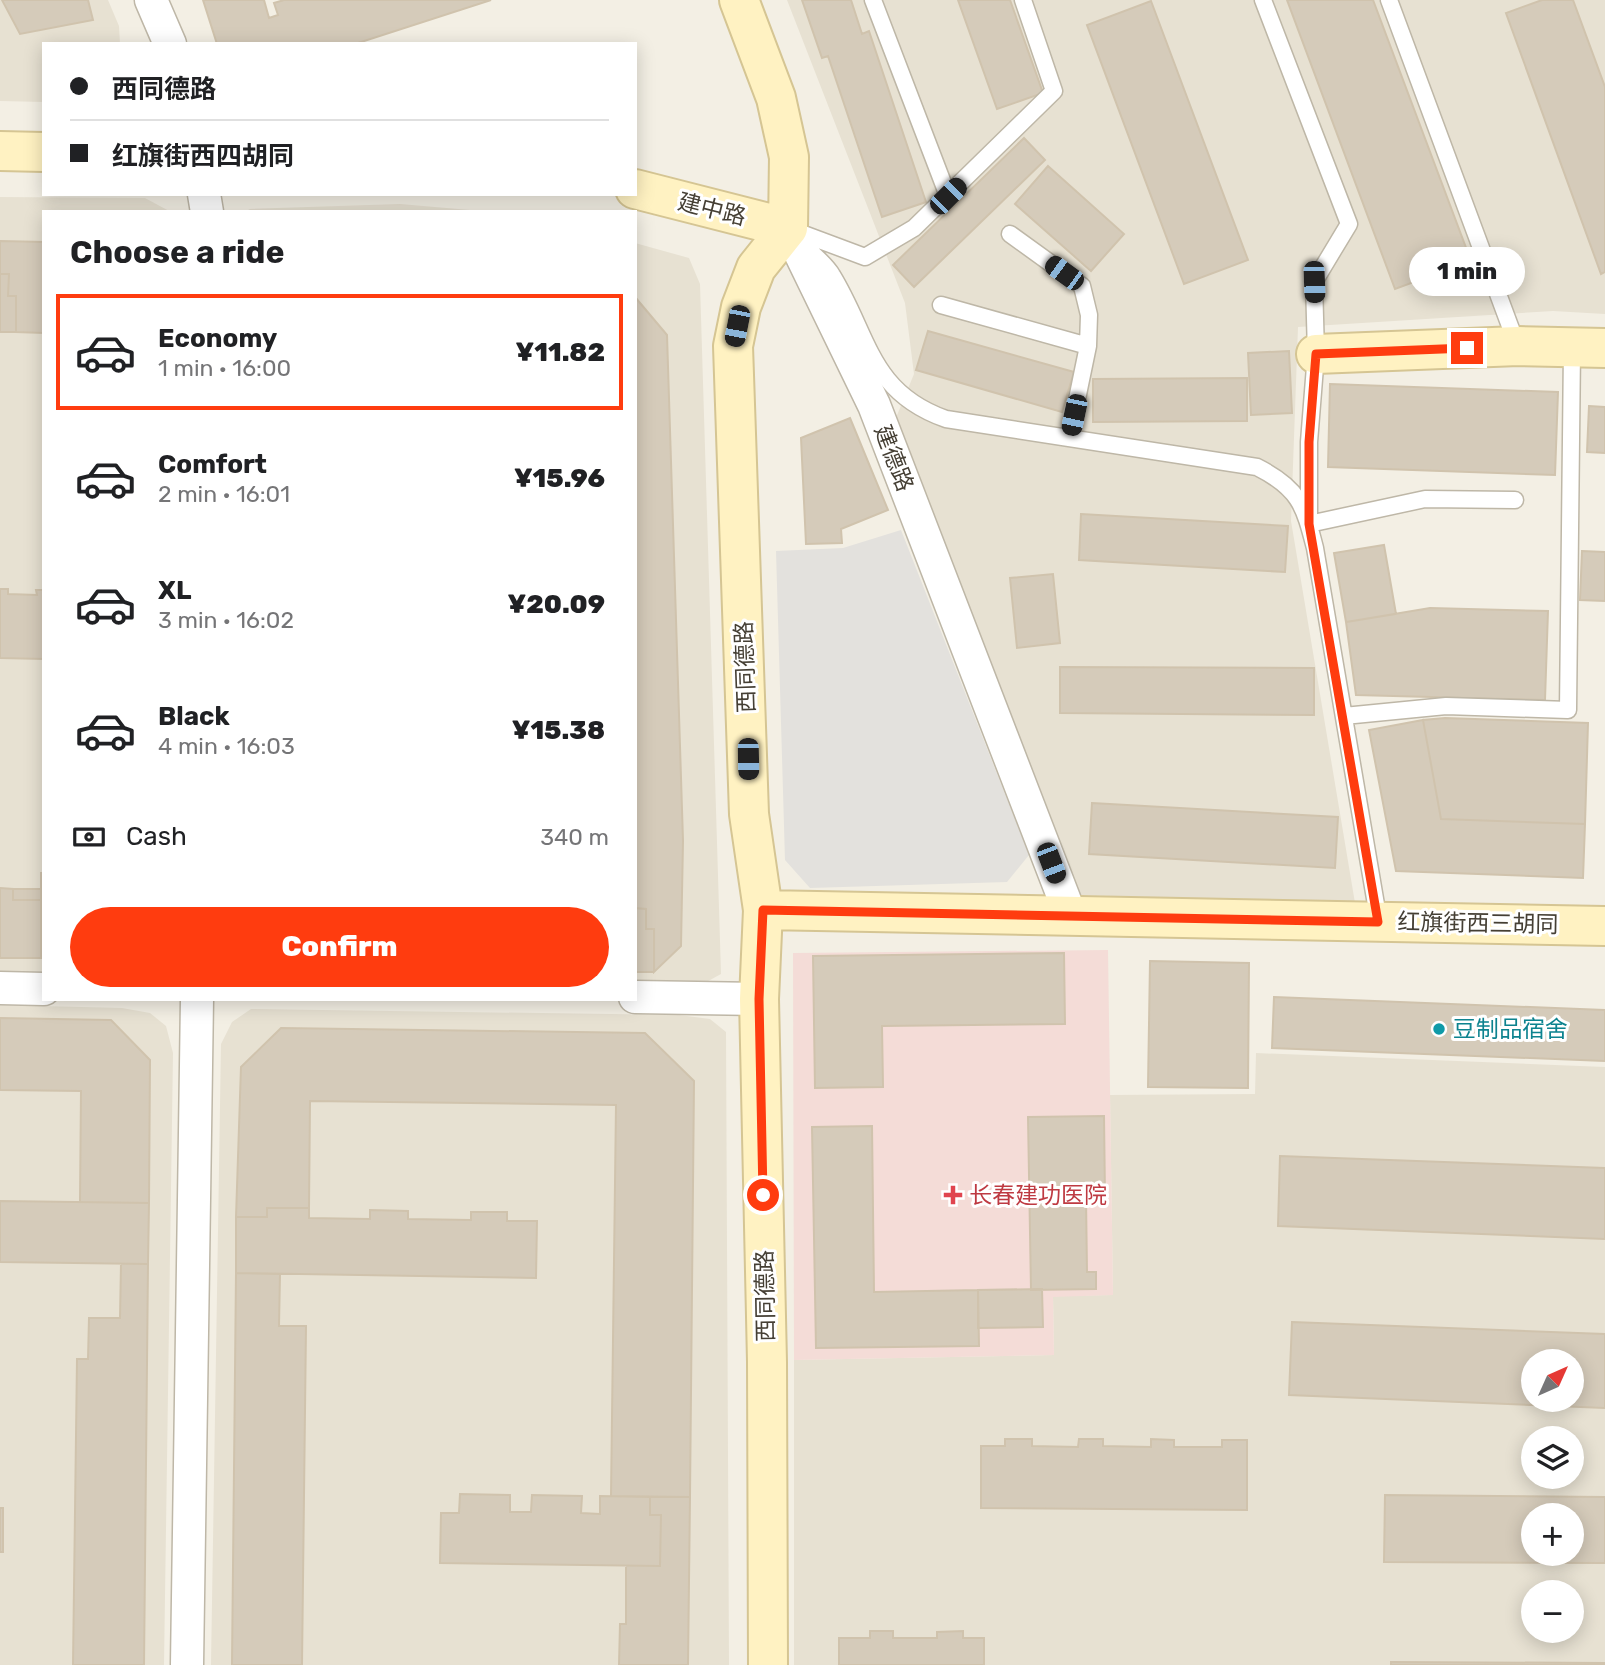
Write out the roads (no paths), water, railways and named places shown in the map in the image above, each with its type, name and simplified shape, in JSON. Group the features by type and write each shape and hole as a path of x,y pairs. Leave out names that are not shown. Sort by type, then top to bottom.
{"street":[{"path":"151,0 169,42"},
{"name":"建德路","path":"739,0 776,98 789,157 788,229 874,405 1070,914"},
{"path":"0,152 42,152"},
{"name":"建中路","path":"637,191 788,229"},
{"name":"西同德路","path":"768,1665 767,1362 759,999 763,910 749,814 733,345 741,307 756,268 788,229"},
{"path":"1316,354 1518,346 1588,348"},
{"name":"红旗街西三胡同","path":"763,910 1605,926"},
{"path":"0,988 42,989"},
{"path":"637,997 759,999"},
{"path":"187,1665 197,1001"}],"lane":[{"path":"873,0 948,196"},
{"path":"788,229 865,257 914,228 948,196 1054,91 1023,0"},
{"path":"1263,0 1349,224 1314,282 1316,354 1309,442 1309,524 1378,922"},
{"path":"1389,0 1518,346"},
{"path":"788,229 831,273 884,378 920,410 946,419 1257,467 1282,479 1297,496 1309,524"},
{"path":"1010,234 1082,286 1089,315 1088,346 1069,438"},
{"path":"941,305 1088,346"},
{"path":"1344,716 1447,706 1568,710 1588,348"},
{"path":"1309,524 1424,499 1515,500"}],"place":[{"name":"豆制品宿舍","path":"1439,1029"},
{"name":"长春建功医院","path":"953,1195"}]}
